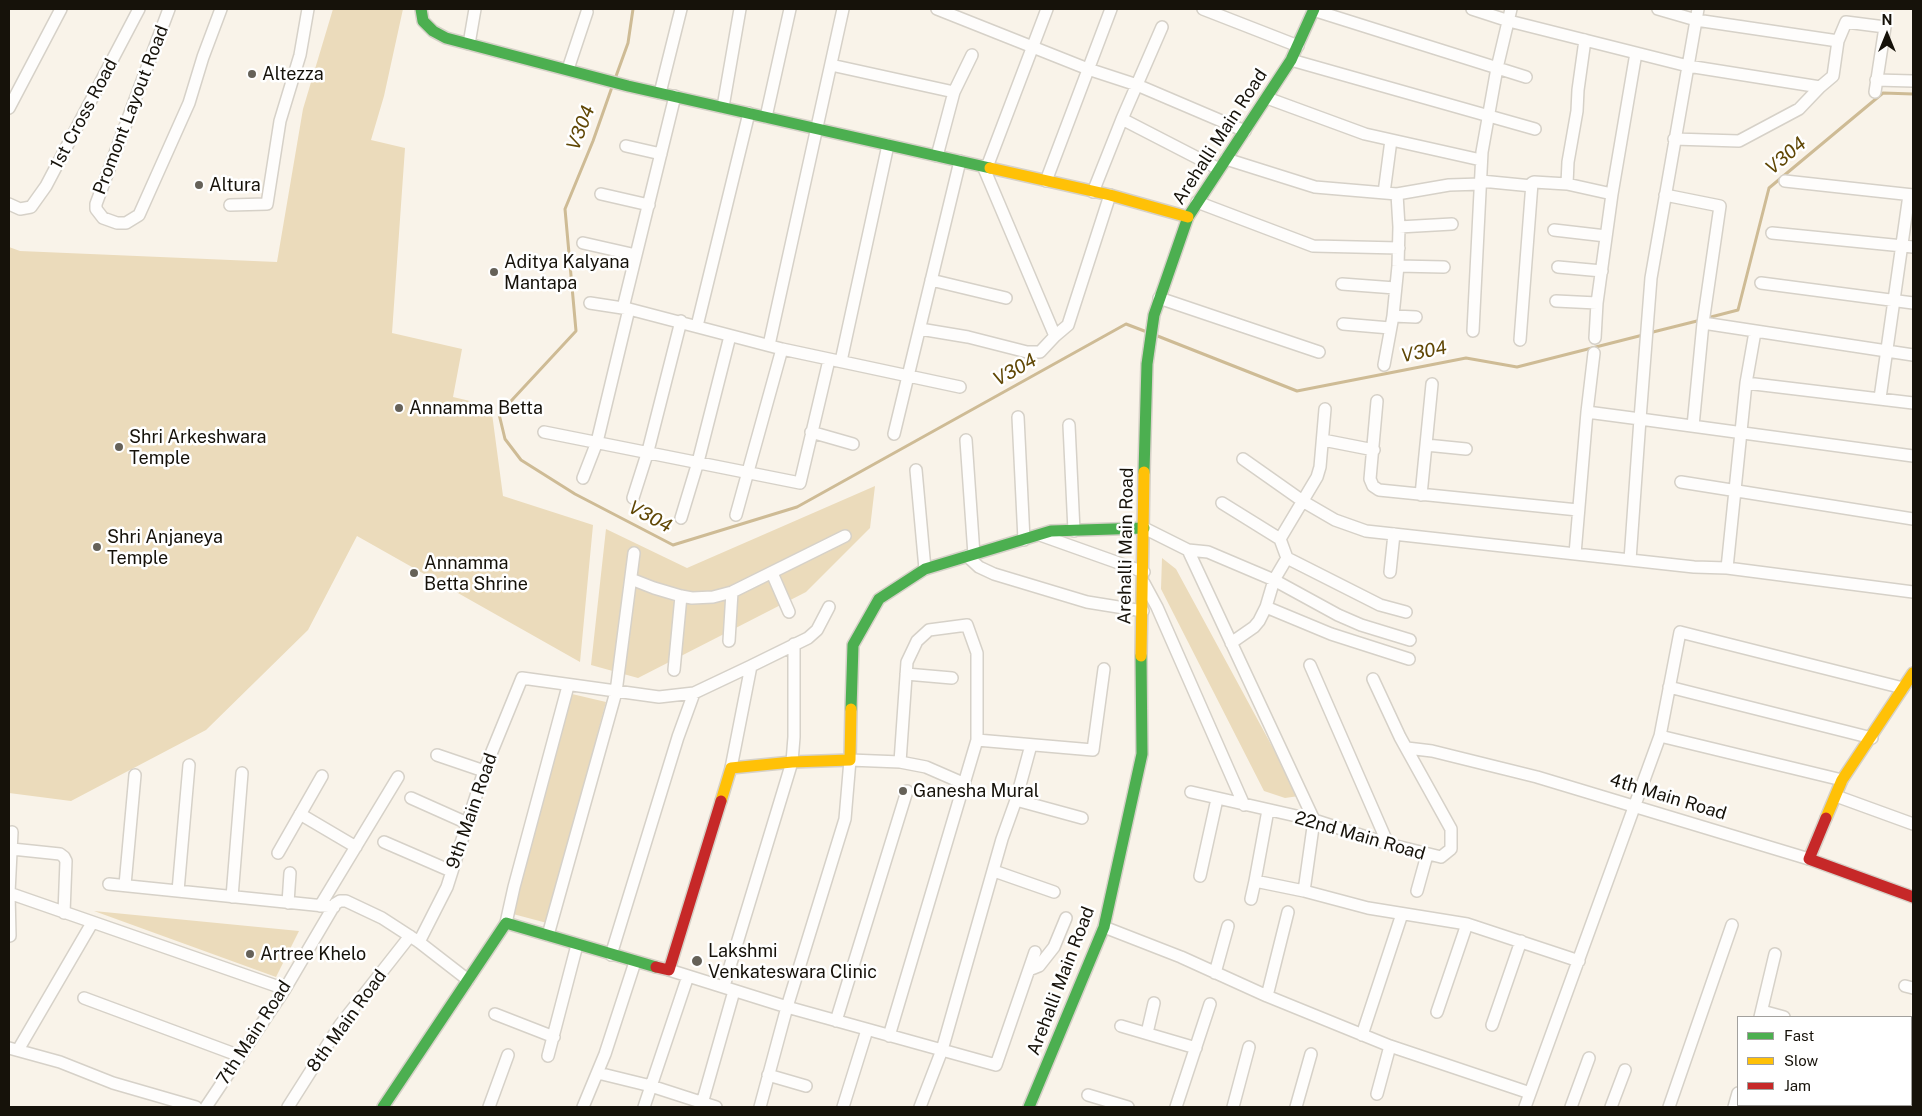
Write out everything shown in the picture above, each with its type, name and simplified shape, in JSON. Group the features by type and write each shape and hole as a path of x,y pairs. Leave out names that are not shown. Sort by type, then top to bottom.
{"street":[{"path":"9,108 61,9"},
{"name":"1st Cross Road","path":"9,204 20,209 31,207 46,186 139,9"},
{"name":"Promont Layout Road","path":"169,9 96,204 96,209 103,218 117,223 126,223 139,215 189,103 203,57 221,9"},
{"path":"230,205 267,204 280,121 300,54 308,9"},
{"path":"421,9 422,21 433,31 446,38 628,86 1110,195 1188,218"},
{"path":"469,44 475,9"},
{"path":"660,93 681,9"},
{"path":"723,107 740,9"},
{"path":"766,117 790,9"},
{"path":"769,345 843,9"},
{"path":"937,9 1088,69 1136,85 1245,131"},
{"path":"1047,9 985,167 1055,336"},
{"path":"1046,181 1112,9"},
{"path":"1204,9 1298,46"},
{"path":"1472,9 1509,21 1688,66 1820,87"},
{"path":"1474,331 1481,160 1497,68 1512,9"},
{"path":"1658,9 1838,41"},
{"path":"1314,10 1526,76"},
{"name":"Arehalli Main Road","path":"1029,1107 1104,927 1142,754 1146,385 1154,315 1188,218 1291,60 1314,10"},
{"path":"568,69 588,12"},
{"path":"1630,560 1649,290 1664,195 1697,15"},
{"path":"1674,139 1739,141 1799,108 1833,76 1838,41 1846,22 1885,27 1875,92"},
{"path":"1093,192 1136,85 1162,27"},
{"path":"1567,184 1568,162 1577,111 1585,40"},
{"path":"1595,338 1597,303 1612,194 1636,53"},
{"path":"937,156 954,92 972,54"},
{"path":"1291,60 1535,129"},
{"path":"831,65 954,92"},
{"path":"1876,80 1913,80"},
{"path":"583,478 596,442 636,255 676,96"},
{"path":"1267,98 1365,134 1481,160"},
{"path":"697,326 749,113"},
{"path":"1122,119 1219,170"},
{"path":"1384,193 1391,140"},
{"path":"841,361 888,145"},
{"path":"626,146 661,154"},
{"path":"1226,159 1315,187 1397,194 1449,185 1481,182 1532,186"},
{"path":"894,434 960,161"},
{"path":"1785,181 1911,195 1908,246 1893,300 1880,398"},
{"path":"1520,340 1532,186 1534,182 1567,184 1612,194"},
{"path":"601,194 649,205"},
{"path":"1384,365 1390,328 1394,316 1398,266 1399,227 1397,194"},
{"path":"920,329 1040,352 1068,325 1110,195"},
{"path":"1664,195 1720,206 1704,320 1693,426"},
{"path":"1197,202 1313,246 1399,248"},
{"path":"1399,227 1452,224"},
{"path":"1554,230 1606,236"},
{"path":"1772,233 1908,246"},
{"path":"583,243 636,255"},
{"path":"1398,266 1444,267"},
{"path":"1558,267 1602,271"},
{"path":"931,280 1006,298"},
{"path":"1761,283 1913,303"},
{"path":"1342,284 1395,288"},
{"path":"1159,298 1319,352"},
{"path":"1556,301 1597,303"},
{"path":"590,303 626,308 782,349 960,387"},
{"path":"1394,316 1416,317"},
{"path":"1704,320 1755,332 1913,355"},
{"path":"633,498 648,451 680,321"},
{"path":"1343,324 1390,328"},
{"path":"1726,568 1746,382 1755,332"},
{"path":"680,518 698,462 730,336"},
{"path":"736,515 782,349"},
{"path":"1575,554 1594,353"},
{"path":"544,432 648,451 800,483 829,360"},
{"path":"1746,382 1913,403"},
{"path":"1421,495 1432,384"},
{"path":"1377,401 1370,479 1373,486 1379,490 1578,510"},
{"path":"1280,540 1304,502 1319,472 1325,409"},
{"path":"1587,412 1913,456"},
{"path":"1018,417 1024,540"},
{"path":"1069,425 1074,530"},
{"path":"811,432 854,444"},
{"path":"966,440 970,555 979,567 994,574 1087,602 1143,611"},
{"path":"1323,440 1374,450"},
{"path":"1426,446 1466,449"},
{"path":"1243,459 1304,502 1334,520 1366,530 1694,567 1726,568 1913,592"},
{"path":"916,470 925,569"},
{"path":"1681,482 1913,519"},
{"path":"1222,503 1280,540 1287,558 1380,605 1406,612"},
{"path":"760,1107 787,1007 845,819 850,760 853,645 879,599 925,569 1040,535 1074,530 1144,528 1188,550 1208,552 1274,580 1338,615 1361,625 1410,640"},
{"path":"1390,572 1394,534"},
{"path":"1040,535 1144,578 1244,805"},
{"path":"631,579 681,596 703,598 732,592 844,536"},
{"path":"1188,550 1314,820 1304,892"},
{"path":"548,935 616,692 634,553"},
{"path":"1231,643 1254,627 1266,607 1274,580 1287,558"},
{"path":"772,573 790,612"},
{"path":"729,640 732,592"},
{"path":"674,670 681,596"},
{"path":"383,1107 506,923 568,686 659,697 694,693 808,638 817,630 829,607"},
{"path":"1266,607 1331,634 1409,659"},
{"path":"889,1036 977,740 977,653 967,625 930,630 916,641 907,662 900,762"},
{"path":"1525,1107 1660,736 1680,632 1903,688"},
{"path":"701,1105 729,988 792,762 795,678 794,644"},
{"path":"1310,665 1388,844"},
{"path":"669,970 731,768 751,666"},
{"path":"977,740 1093,750 1104,669"},
{"path":"1809,859 1842,780 1872,738 1913,673"},
{"path":"906,674 952,678"},
{"name":"9th Main Road","path":"414,939 447,887 484,771 522,678 568,686"},
{"path":"1373,679 1407,748"},
{"path":"1669,687 1872,738"},
{"path":"611,955 678,737 694,693"},
{"path":"1660,736 1842,780"},
{"path":"920,1107 942,1050 1002,839 1016,800 1031,745"},
{"name":"22nd Main Road","path":"1191,792 1314,820 1388,844 1441,857 1451,849 1451,829 1407,748"},
{"name":"4th Main Road","path":"1407,748 1432,751 1537,777 1636,806 1809,859 1913,897"},
{"path":"437,755 484,771"},
{"path":"731,768 792,762 850,760 900,762 926,767 965,784"},
{"path":"178,891 190,765"},
{"path":"232,897 242,773"},
{"path":"125,885 135,775"},
{"path":"278,853 322,776"},
{"path":"320,906 398,777"},
{"path":"836,1021 907,791"},
{"path":"1836,796 1913,824"},
{"path":"411,798 467,823"},
{"path":"1200,876 1217,799"},
{"path":"1016,800 1082,818"},
{"path":"1251,899 1268,810"},
{"path":"300,814 356,847"},
{"path":"10,936 9,893 12,832"},
{"path":"384,842 452,871"},
{"path":"12,849 60,854 64,857 66,861 64,913"},
{"path":"1417,891 1427,855"},
{"path":"994,871 1054,892"},
{"path":"288,903 290,873"},
{"path":"1254,881 1368,908 1467,924 1579,961"},
{"path":"110,884 334,908 340,901 346,901 382,918 414,939 468,980"},
{"path":"9,893 285,989"},
{"name":"7th Main Road","path":"206,1107 285,989 334,908"},
{"path":"1267,996 1288,912"},
{"path":"1362,1035 1402,914"},
{"path":"1029,970 1039,966 1054,947 1066,918"},
{"path":"92,923 13,1049 60,1062 113,1083 196,1107"},
{"path":"506,923 634,962 669,970 787,1007 996,1065 1035,952"},
{"path":"1437,1012 1467,924"},
{"path":"1669,1107 1732,925"},
{"path":"1215,973 1228,926"},
{"path":"1104,927 1182,957 1267,996 1390,1046 1530,1093"},
{"name":"8th Main Road","path":"288,1107 340,1026 414,939"},
{"path":"1492,1026 1520,941"},
{"path":"548,1056 577,945"},
{"path":"1775,954 1761,1014 1776,1016"},
{"path":"584,1107 598,1073 634,962"},
{"path":"644,1107 688,976"},
{"path":"84,998 240,1056"},
{"path":"1147,1033 1154,1003"},
{"path":"1176,1107 1210,1004"},
{"path":"494,1014 554,1037"},
{"path":"1121,1026 1196,1048"},
{"path":"843,1107 867,1030"},
{"path":"1377,1094 1390,1046"},
{"path":"1233,1107 1249,1047"},
{"path":"1296,1107 1311,1054"},
{"path":"489,1107 508,1055"},
{"path":"1571,1107 1588,1058"},
{"path":"1611,1107 1625,1070"},
{"path":"598,1073 650,1086 701,1105 716,1107"},
{"path":"768,1075 806,1086"},
{"path":"1088,1095 1128,1107"}],"shaded area":[{"path":"333,9 403,9 384,96 371,140 405,148 392,333 462,349 453,397 491,406 503,496 593,525 580,662 357,536 308,630 206,730 71,801 9,793 9,247 20,251 277,262 303,109"},
{"path":"875,486 870,528 806,592 638,678 591,665 606,529 687,568"},
{"path":"1162,558 1176,569 1299,796 1285,798 1264,791 1161,589"},
{"path":"572,694 606,702 547,923 513,914"},
{"name":"Artree Khelo","path":"94,911 299,931 276,977"}],"waterway":[{"name":"V304","path":"615,79 628,43 633,9"},
{"name":"V304","path":"612,87 593,141 565,209 576,331 499,414 505,439 521,460 575,494 673,545 797,507 1126,324 1147,332"},
{"name":"V304","path":"1707,318 1738,310 1769,188 1883,93 1913,94"},
{"name":"V304","path":"1649,333 1701,320"},
{"name":"V304","path":"1155,335 1297,391 1466,358 1517,367 1643,335"}],"traffic: fast":[{"path":"421,9 423,21 433,31 446,38 628,86 990,168"},
{"path":"1144,472 1147,364 1154,315 1188,217 1291,60 1314,9"},
{"path":"851,709 853,645 879,599 925,569 1051,531 1144,528"},
{"path":"1029,1107 1104,927 1142,754 1141,656"},
{"path":"383,1107 506,923 656,967"}],"traffic: slow":[{"path":"990,168 1110,195 1188,217"},
{"path":"1141,656 1144,472"},
{"path":"1826,818 1842,780 1913,673"},
{"path":"721,801 731,768 792,762 850,760 851,709"}],"traffic: jam":[{"path":"656,967 669,970 721,801"},
{"path":"1826,818 1809,859 1913,897"}],"place":[{"name":"Altezza","path":"252,74"},
{"name":"Altura","path":"199,185"},
{"name":"Aditya Kalyana Mantapa","path":"494,272"},
{"name":"Annamma Betta","path":"399,408"},
{"name":"Shri Arkeshwara Temple","path":"119,447"},
{"name":"Shri Anjaneya Temple","path":"97,547"},
{"name":"Annamma Betta Shrine","path":"414,573"},
{"name":"Ganesha Mural","path":"903,791"},
{"name":"Artree Khelo","path":"250,954"},
{"name":"Lakshmi Venkateswara Clinic","path":"697,961"}]}
